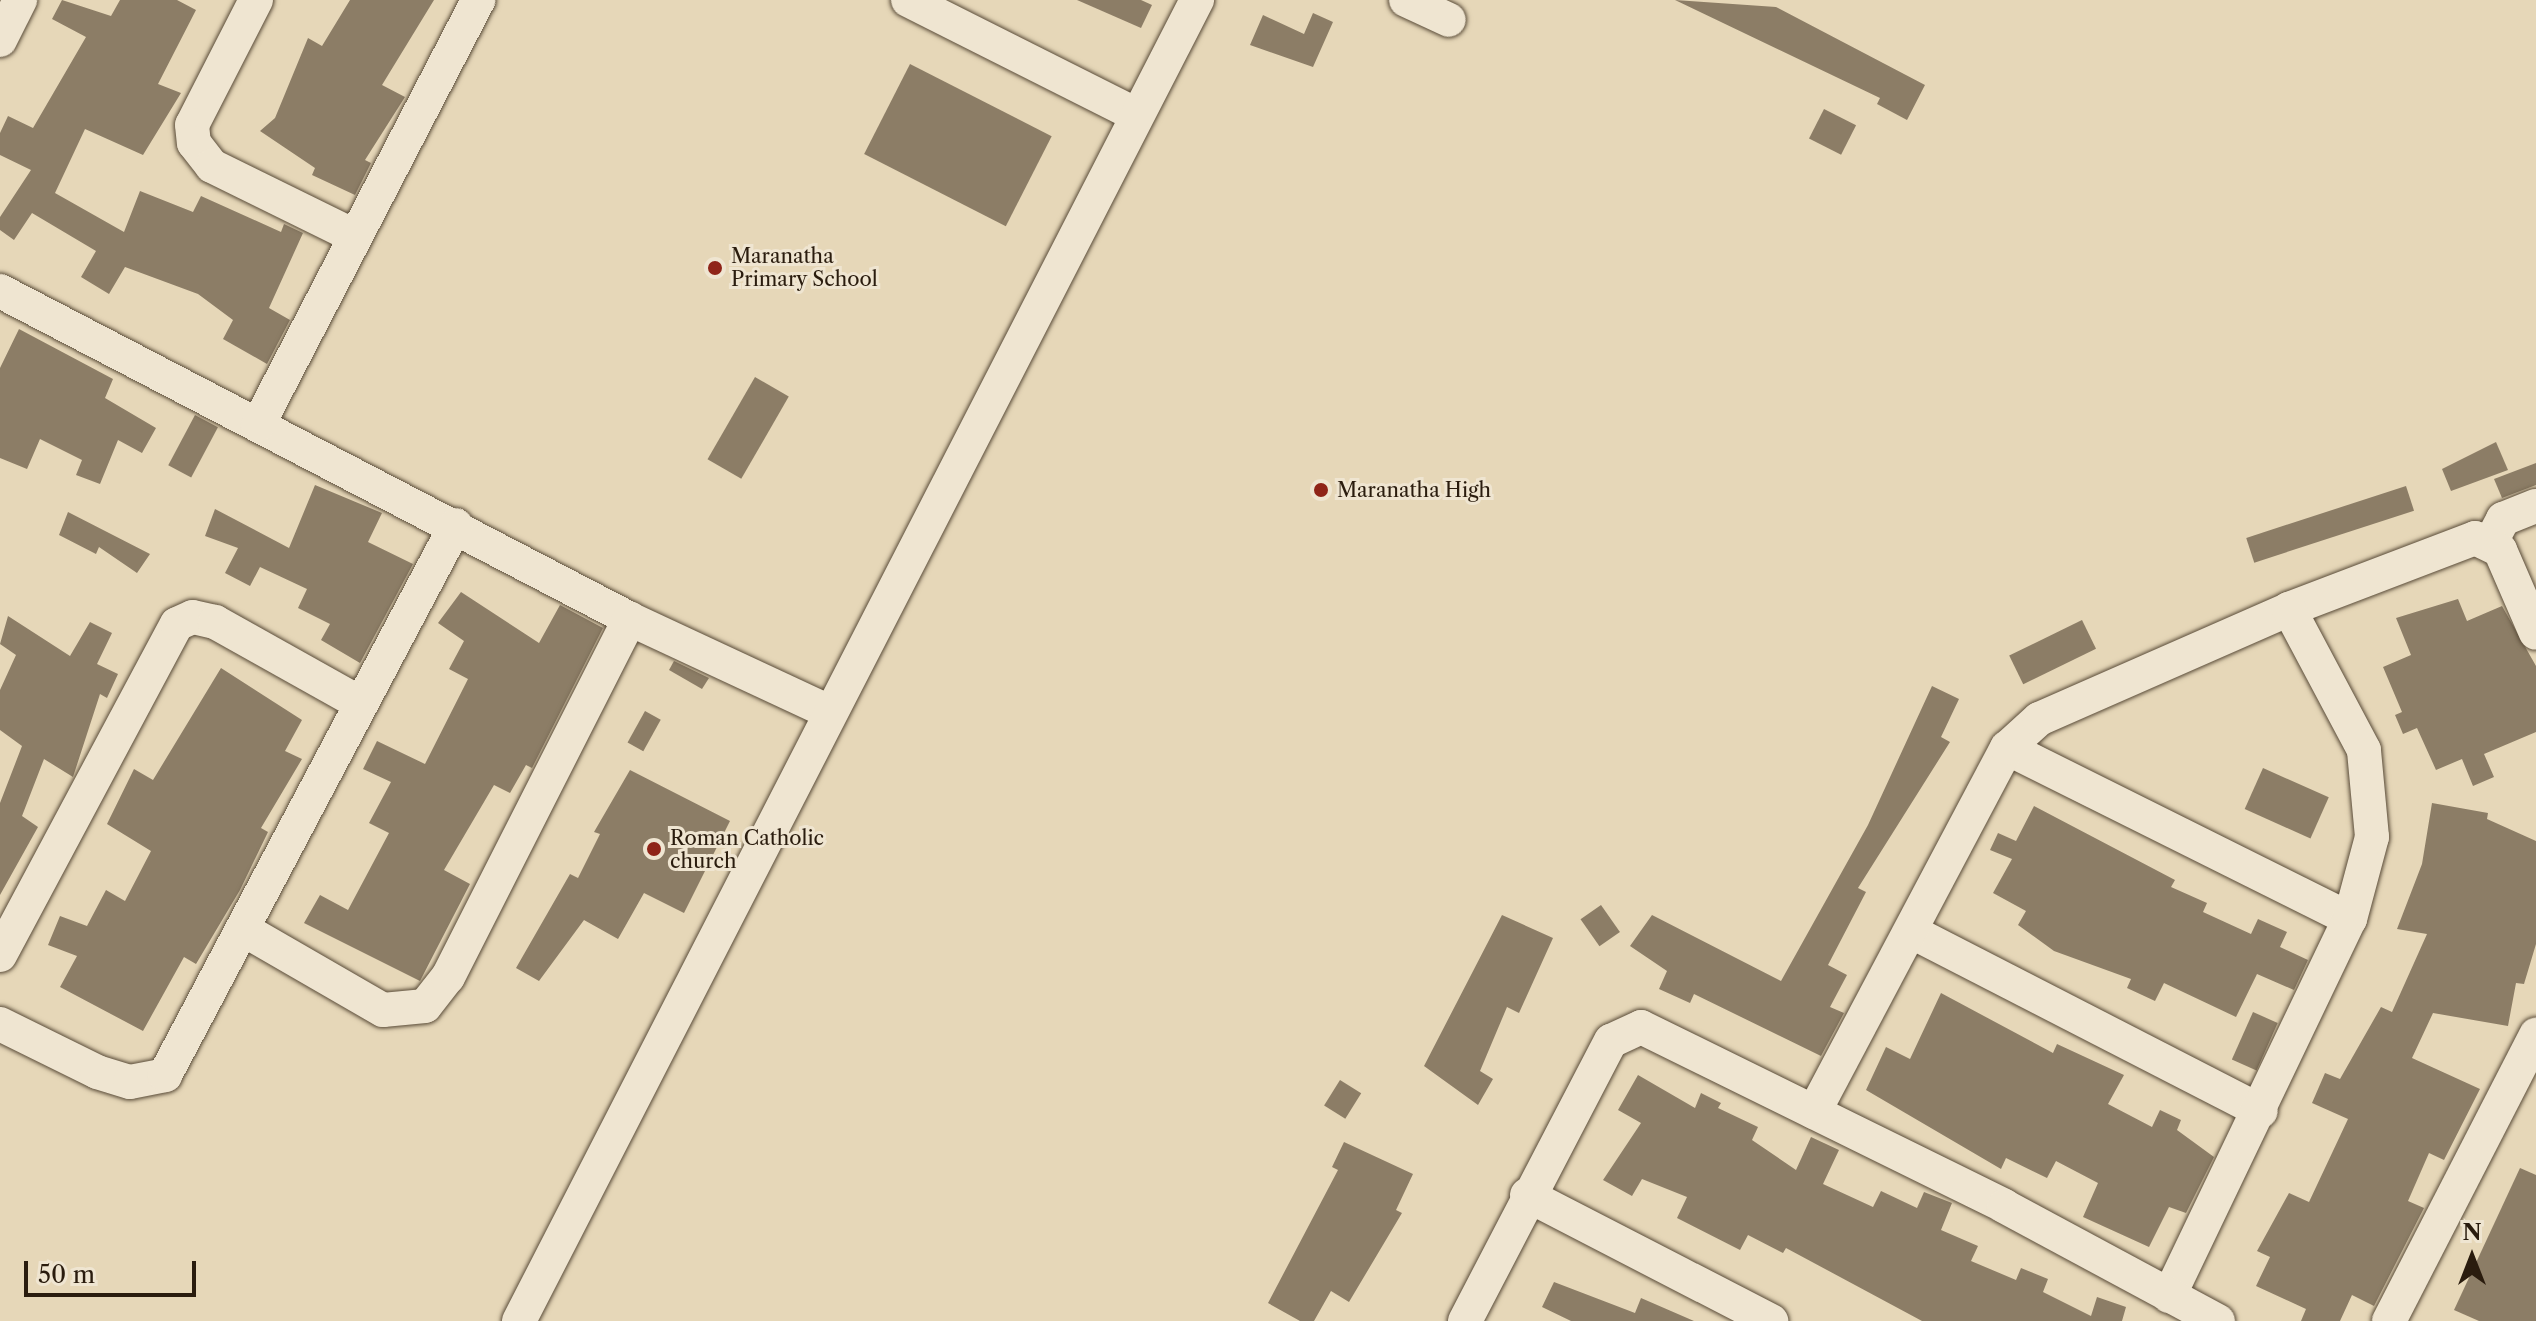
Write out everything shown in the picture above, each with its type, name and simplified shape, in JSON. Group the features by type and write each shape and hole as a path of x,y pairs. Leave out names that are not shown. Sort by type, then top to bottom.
{"street":[{"path":"0,40 20,0"},
{"path":"256,0 192,125 194,143 212,166 354,236"},
{"path":"258,425 478,0"},
{"path":"908,0 1135,114"},
{"path":"519,1321 827,711 1197,0"},
{"path":"1406,0 1449,20"},
{"path":"0,291 456,525 630,619 827,711"},
{"path":"2492,540 2503,519 2536,506"},
{"path":"0,1024 97,1072 152,1080 181,1057 358,702 456,525"},
{"path":"1814,1112 2007,748 2057,710 2289,609 2475,538 2492,540"},
{"path":"2492,540 2536,633"},
{"path":"2169,1296 2261,1111 2350,919 2372,837 2372,777 2289,609"},
{"path":"0,955 177,624 193,617 215,622 358,702"},
{"path":"246,931 383,1010 425,1006 448,977 630,619"},
{"path":"2007,748 2350,919"},
{"path":"1912,932 2261,1111"},
{"path":"1465,1321 1527,1195 1611,1041 1641,1027 1814,1112 2218,1321"},
{"path":"2389,1321 2536,1035"},
{"path":"1527,1195 1771,1321"}],"building":[{"path":"62,0 111,16 120,0 177,0 196,10 158,84 181,93 143,155 85,129 55,193 124,232 140,191 193,212 201,196 281,232 284,224 303,233 269,308 290,320 267,364 223,339 233,320 198,294 125,267 109,294 81,277 96,251 32,213 14,240 0,230 0,217 31,170 0,155 0,133 8,116 33,128 86,37 52,19"},
{"path":"350,0 434,0 382,85 405,97 365,160 371,163 355,195 312,175 315,168 260,131 275,118 308,38 322,46"},
{"path":"1077,0 1141,0 1152,5 1141,28"},
{"path":"1675,0 1776,7 1925,85 1907,120 1877,104 1880,98"},
{"path":"1313,13 1333,22 1313,67 1250,45 1263,15 1304,34"},
{"path":"910,64 1052,136 1006,226 864,154"},
{"path":"1824,109 1856,125 1841,155 1809,138"},
{"path":"19,329 113,379 105,398 156,428 142,453 118,440 100,484 76,475 82,460 40,439 27,469 0,458 0,368"},
{"path":"755,377 789,397 741,479 708,459"},
{"path":"195,415 218,427 191,478 168,465"},
{"path":"2496,442 2508,470 2451,491 2442,469"},
{"path":"2536,463 2536,485 2502,498 2494,479"},
{"path":"315,485 382,513 368,542 413,564 360,663 321,640 330,624 298,608 307,589 260,567 250,586 225,573 238,548 205,536 215,509 289,548"},
{"path":"2406,486 2414,511 2254,563 2246,538"},
{"path":"68,512 150,554 137,573 99,547 96,554 59,535"},
{"path":"461,592 539,643 560,605 603,628 532,768 526,765 510,793 494,785 444,870 470,884 420,981 304,923 320,895 348,910 389,833 369,823 391,782 363,769 377,741 425,764 468,679 449,669 464,641 438,623"},
{"path":"2458,599 2467,621 2502,606 2536,666 2536,732 2484,754 2494,777 2473,786 2462,759 2436,770 2417,728 2403,734 2395,715 2402,712 2383,667 2411,655 2396,618"},
{"path":"8,616 70,656 90,622 112,633 97,664 118,674 107,698 100,694 73,777 44,759 22,816 38,827 0,895 0,803 22,746 0,730 0,690 16,655 0,644"},
{"path":"2082,620 2096,649 2023,684 2009,656"},
{"path":"674,661 709,678 702,689 669,670"},
{"path":"221,668 302,720 285,751 302,759 261,828 268,832 240,890 196,964 184,957 143,1031 60,987 77,956 48,945 60,916 87,926 106,890 125,901 151,851 107,824 134,769 153,780"},
{"path":"1932,686 1959,699 1941,737 1950,742 1858,888 1866,892 1828,965 1847,975 1830,1007 1844,1013 1821,1056 1694,994 1690,1003 1659,989 1667,971 1630,946 1652,915 1781,981 1868,825"},
{"path":"645,711 661,720 643,751 628,742"},
{"path":"2263,768 2329,797 2310,838 2245,809"},
{"name":"Roman Catholic church","path":"630,770 730,821 684,913 644,893 618,939 584,920 539,981 516,968 570,874 578,878 600,834 594,832"},
{"path":"2432,803 2488,813 2487,819 2536,841 2536,944 2524,984 2516,983 2508,1026 2433,1013 2412,1058 2480,1089 2444,1160 2429,1153 2408,1201 2424,1208 2374,1306 2352,1295 2340,1321 2301,1321 2306,1309 2256,1286 2270,1257 2257,1251 2289,1193 2309,1202 2348,1119 2312,1103 2325,1073 2340,1079 2381,1007 2392,1012 2427,934 2397,929 2422,864"},
{"path":"2034,806 2175,880 2171,887 2207,903 2203,912 2251,934 2258,919 2287,932 2280,947 2308,960 2294,990 2257,974 2236,1017 2164,983 2155,1001 2127,988 2131,979 2054,951 2018,925 2026,911 1993,893 2012,859 1990,850 1998,833 2016,841"},
{"path":"1601,905 1620,932 1599,946 1581,919"},
{"path":"1502,915 1553,938 1519,1013 1507,1007 1480,1071 1493,1079 1478,1105 1424,1066"},
{"path":"1941,993 2053,1053 2057,1044 2124,1075 2108,1104 2152,1127 2160,1110 2181,1120 2177,1130 2214,1157 2186,1213 2169,1207 2149,1247 2083,1217 2098,1183 2056,1161 2047,1178 2006,1158 2001,1169 1866,1090 1886,1047 1910,1059"},
{"path":"2253,1012 2278,1023 2257,1070 2232,1060"},
{"path":"1638,1075 1695,1108 1701,1093 1721,1103 1718,1108 1758,1127 1752,1140 1796,1170 1811,1137 1839,1150 1823,1184 1873,1207 1881,1191 1917,1208 1924,1192 1952,1203 1941,1230 1978,1246 1971,1261 2016,1280 2021,1268 2048,1279 2043,1292 2091,1316 2097,1297 2126,1307 2122,1321 1922,1321 1786,1248 1783,1253 1748,1235 1740,1250 1677,1218 1687,1197 1642,1179 1632,1196 1603,1180 1641,1123 1618,1110"},
{"path":"1340,1080 1361,1093 1345,1119 1324,1105"},
{"path":"1344,1142 1413,1174 1396,1210 1402,1213 1349,1302 1331,1291 1314,1321 1300,1321 1268,1303 1338,1170 1332,1167"},
{"path":"2520,1168 2536,1175 2536,1321 2479,1321 2454,1310"},
{"path":"1554,1282 1635,1313 1641,1298 1694,1321 1571,1321 1542,1307"}],"place":[{"name":"Maranatha Primary School","path":"715,268"},
{"name":"Maranatha High","path":"1321,490"},
{"name":"Roman Catholic church","path":"654,849"}]}
